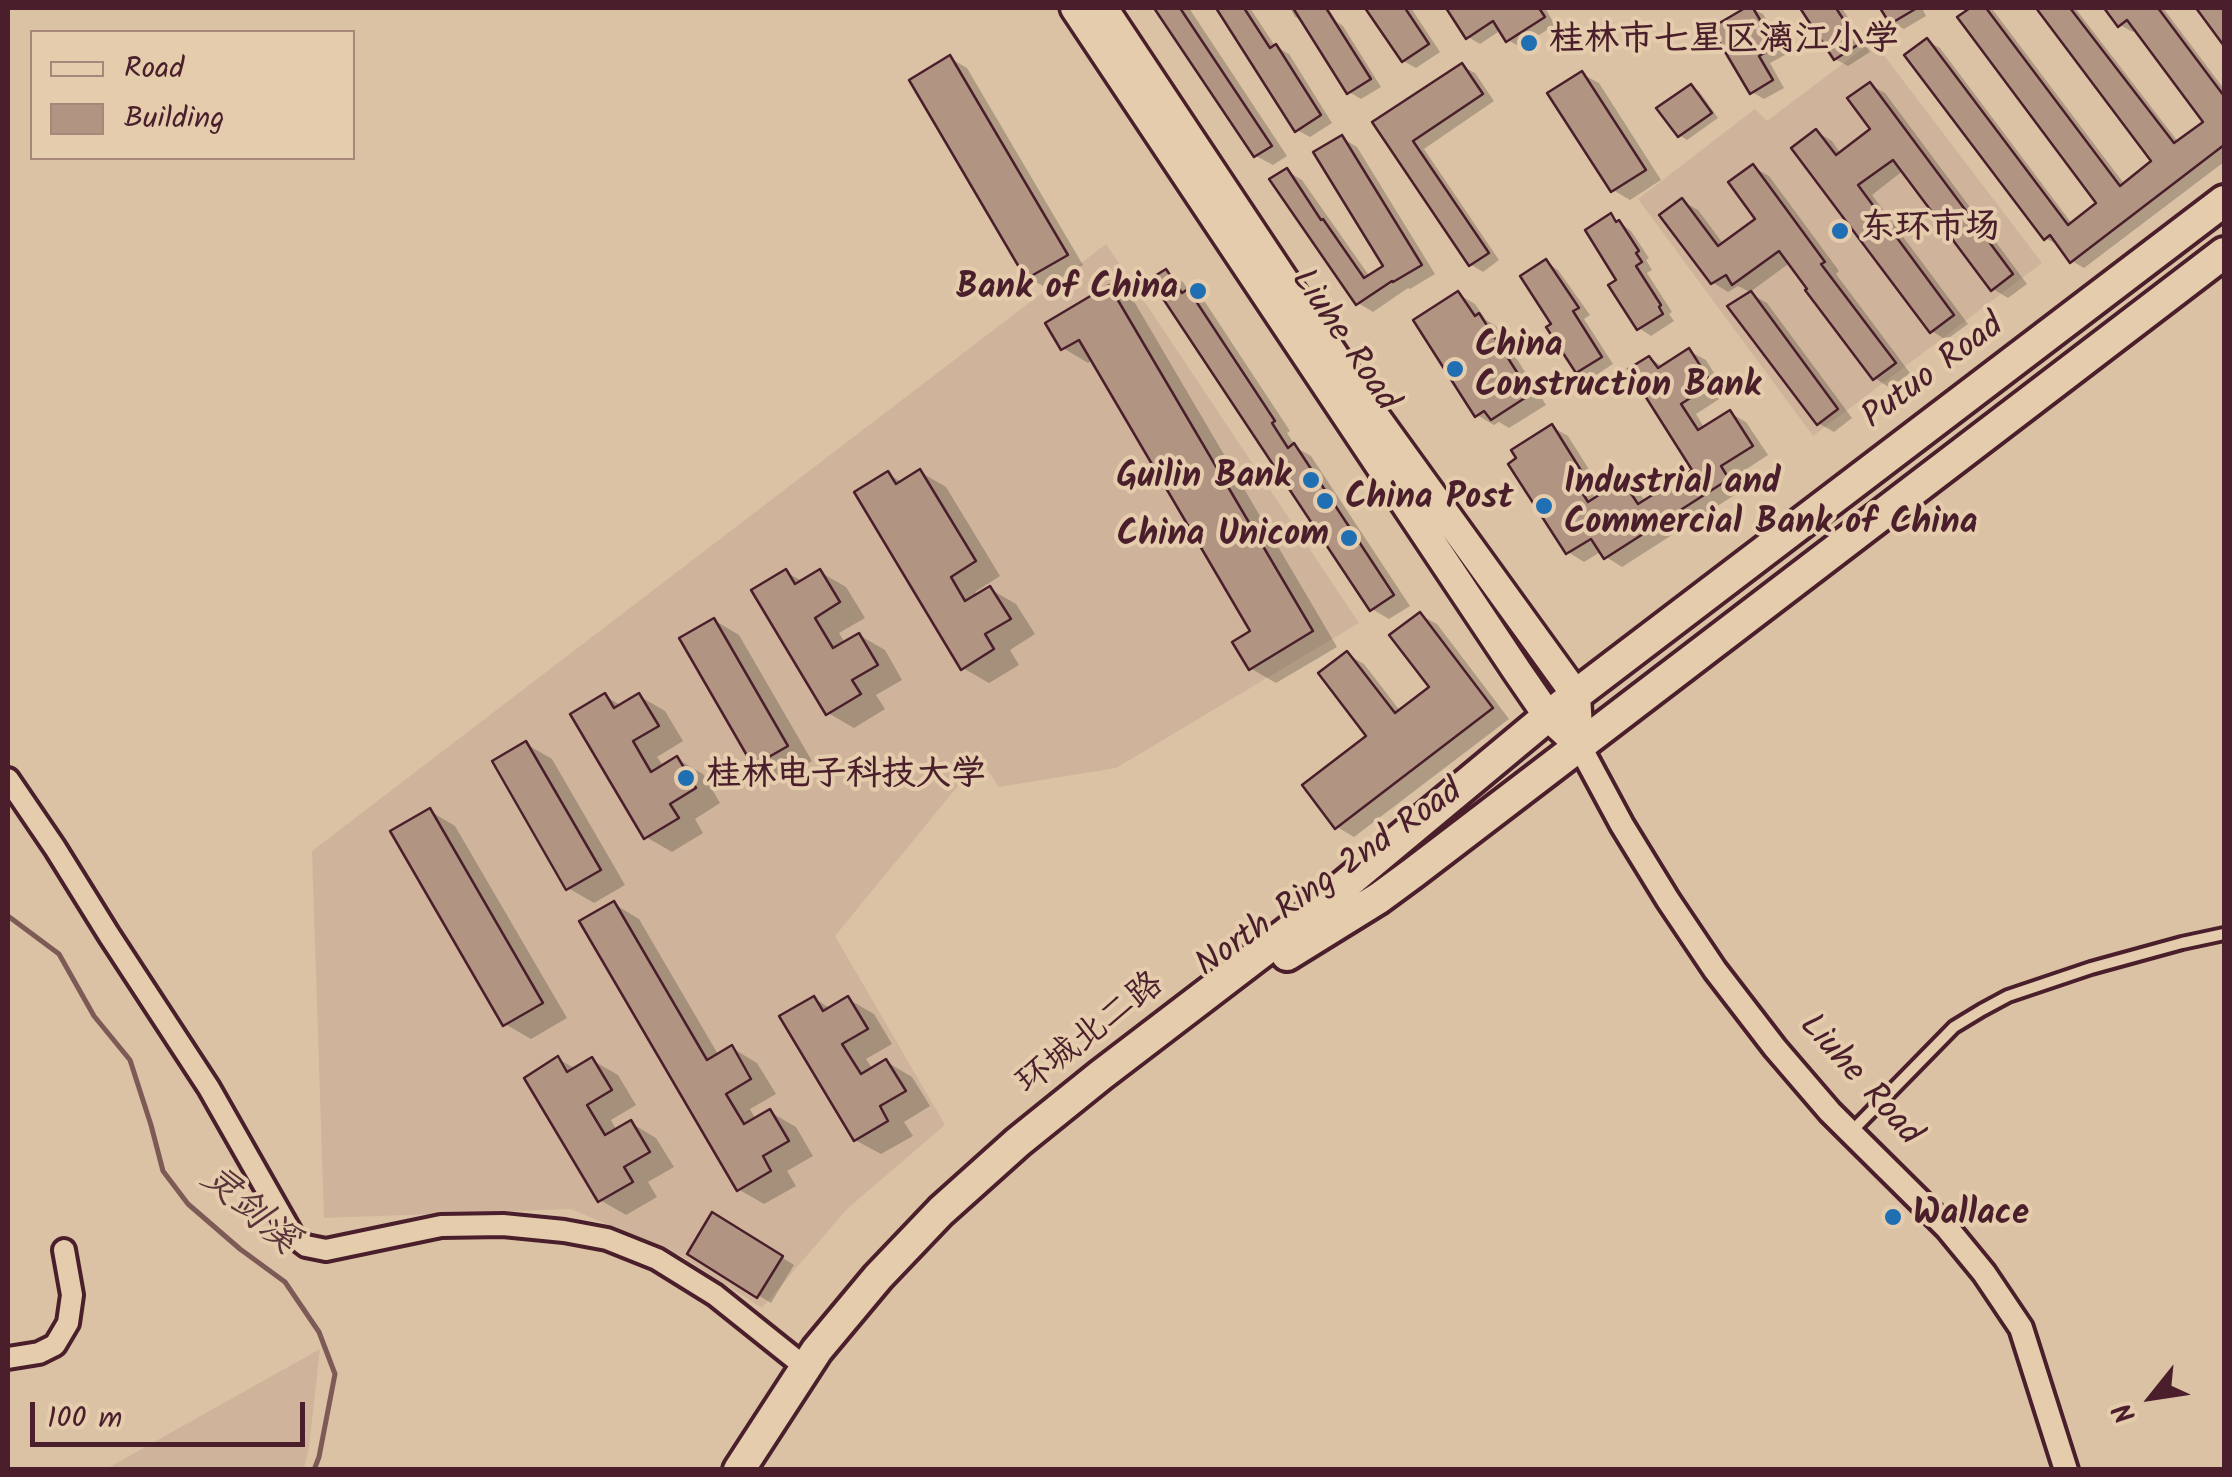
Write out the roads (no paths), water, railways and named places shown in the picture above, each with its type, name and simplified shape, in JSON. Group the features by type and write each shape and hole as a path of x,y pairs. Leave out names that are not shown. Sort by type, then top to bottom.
{"main road":[{"name":"Liuhe Road","path":"1075,8 1548,716 1579,745"},
{"name":"Liuhe Road","path":"1102,8 1368,406 1576,695"},
{"name":"Putuo Road","path":"1548,716 2224,201"},
{"path":"1579,745 2224,253"},
{"path":"1576,695 1579,745"},
{"name":"环城北二路","path":"740,1470 816,1350 941,1212 1018,1142 1292,930 1548,716"},
{"name":"North Ring 2nd Road","path":"760,1470 832,1360 889,1287 952,1222 1029,1155 1202,1020 1302,944 1379,898 1579,745"}],"street":[{"name":"Liuhe Road","path":"1579,745 1622,825 1715,970 1775,1048 1850,1133 1946,1228 1984,1273 2021,1328 2066,1470"},
{"path":"8,779 209,1088 294,1236 306,1246 326,1250 441,1226 504,1225 607,1240 657,1259 715,1295 805,1367"},
{"path":"8,1358 39,1353 55,1345 68,1323 72,1294 64,1250"}],"lane":[{"path":"1850,1133 1954,1027 2008,996 2182,942 2224,934"}],"waterway":[{"name":"灵剑溪","path":"8,916 59,954 94,1016 130,1060 163,1171 188,1204 285,1282 319,1332 335,1374 314,1470"}],"place":[{"name":"桂林市七星区漓江小学","path":"1529,43"},
{"name":"东环市场","path":"1840,231"},
{"name":"Bank of China","path":"1198,291"},
{"name":"China Construction Bank","path":"1455,369"},
{"name":"Guilin Bank","path":"1311,480"},
{"name":"China Post","path":"1325,501"},
{"name":"Industrial and Commercial Bank of China","path":"1544,506"},
{"name":"China Unicom","path":"1349,538"},
{"name":"桂林电子科技大学","path":"686,778"},
{"name":"Wallace","path":"1893,1217"}]}
